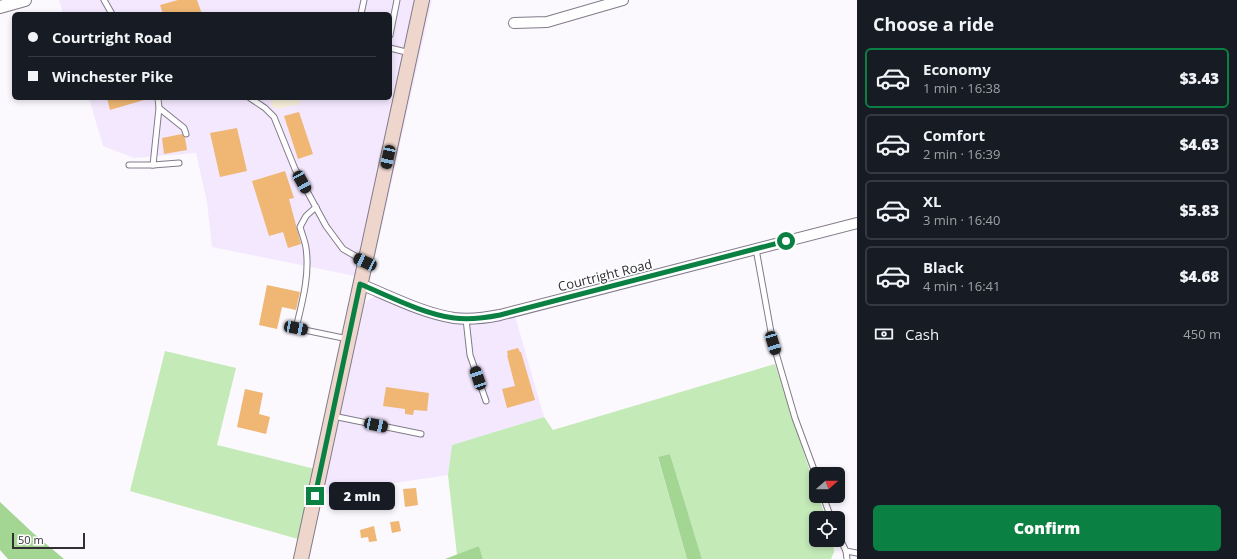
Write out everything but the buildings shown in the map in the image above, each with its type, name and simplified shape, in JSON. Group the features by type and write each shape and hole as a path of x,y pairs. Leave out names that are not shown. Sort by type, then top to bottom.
{"main road":[{"path":"301,559 422,0"}],"street":[{"path":"0,7 25,0"},
{"path":"514,23 547,22 611,2 624,0"},
{"name":"Courtright Road","path":"360,284 418,308 444,316 484,318 857,223"}],"lane":[{"path":"104,0 111,12"},
{"path":"361,12 364,0"},
{"path":"392,25 397,0"},
{"path":"392,48 411,53"},
{"path":"154,165 159,108 158,100"},
{"path":"253,100 265,108 274,117 295,169 326,226 343,249 365,262"},
{"path":"159,108 184,128 186,134"},
{"path":"129,165 179,163"},
{"path":"296,328 304,291 307,263 306,248 300,227 306,216 316,207"},
{"path":"756,249 773,343 795,418 813,467"},
{"path":"466,318 470,355 486,401"},
{"path":"290,327 349,339"},
{"path":"332,416 421,434"},
{"path":"844,547 847,559"},
{"path":"846,550 857,553"}],"shaded area":[{"path":"59,0 432,0 370,279 212,247 207,202 196,153 134,158 103,146 90,100 392,100 392,12 62,12"},
{"path":"270,100 299,100 300,104 277,109 272,106"},
{"path":"375,296 444,323 479,325 515,316 544,417 452,445 448,475 322,494 364,303"}],"green space":[{"path":"165,351 236,368 217,445 315,469 298,539 130,491"},
{"path":"775,364 809,468 809,503 821,503 823,511 809,511 809,547 834,547 834,552 831,559 702,559 670,454 658,458 687,559 483,559 479,546 457,555 448,475 452,445 544,417 553,430"},
{"path":"670,454 702,559 687,559 658,457"},
{"path":"0,502 33,533 64,559 8,559 0,550"},
{"path":"479,546 483,559 445,559"}],"route":[{"path":"315,496 360,284 418,308 444,316 471,319 484,318 786,241"}]}
